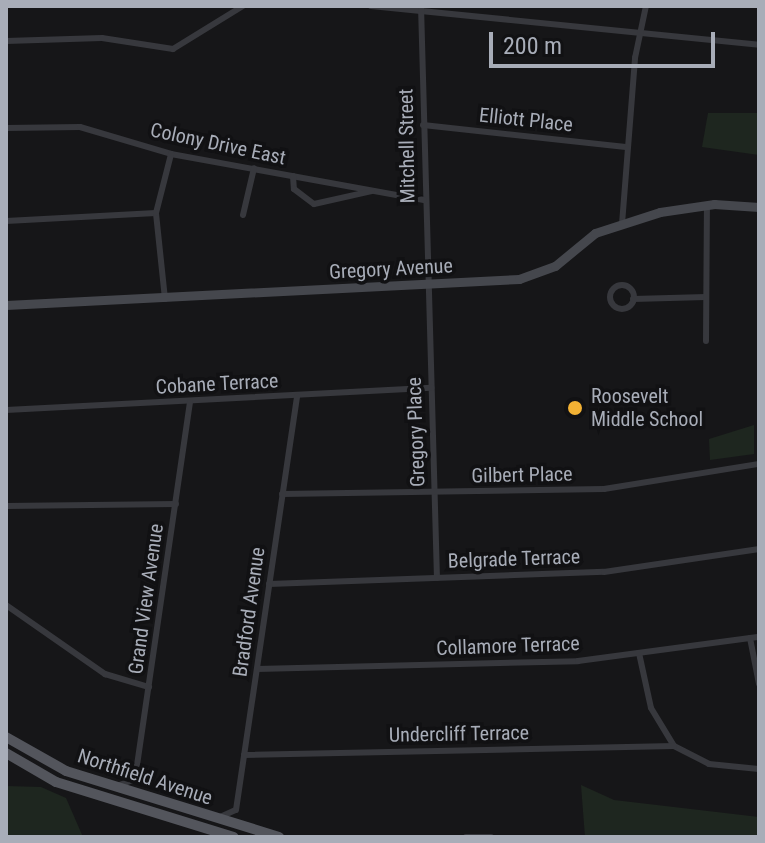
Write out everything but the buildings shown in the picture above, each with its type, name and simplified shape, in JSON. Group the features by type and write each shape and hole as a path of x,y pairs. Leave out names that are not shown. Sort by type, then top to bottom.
{"main road":[{"name":"Gregory Avenue","path":"6,305 519,279 555,266 595,233 622,224 707,205 759,207"},
{"name":"Northfield Avenue","path":"6,737 114,787 132,799 233,832 279,837"},
{"name":"Northfield Avenue","path":"6,753 56,782 215,818 233,832"}],"street":[{"path":"6,41 102,38 173,49 243,6"},
{"path":"371,6 759,45"},
{"path":"622,224 626,147 639,33 646,6"},
{"name":"Mitchell Street","path":"421,10 427,285"},
{"name":"Elliott Place","path":"423,125 626,147"},
{"name":"Colony Drive East","path":"6,128 80,127 171,154 424,200"},
{"path":"165,299 156,213 171,154"},
{"path":"243,215 254,168"},
{"path":"293,176 294,189 314,204 372,191"},
{"path":"706,341 707,205"},
{"path":"6,221 156,213"},
{"name":"Gregory Place","path":"427,285 437,578"},
{"path":"633,299 706,297"},
{"name":"Cobane Terrace","path":"6,410 431,388"},
{"name":"Bradford Avenue","path":"215,818 236,810 297,396"},
{"name":"Grand View Avenue","path":"114,787 135,779 190,402"},
{"name":"Gilbert Place","path":"282,494 604,489 759,464"},
{"path":"6,506 176,504"},
{"name":"Belgrade Terrace","path":"269,584 604,572 759,549"},
{"path":"6,605 105,674 149,687"},
{"name":"Collamore Terrace","path":"257,669 578,661 759,637"},
{"path":"750,638 759,684"},
{"path":"639,653 651,708 674,746 709,764 759,769"},
{"name":"Undercliff Terrace","path":"244,755 674,746"},
{"path":"466,837 491,837"}],"shaded area":[{"path":"708,113 759,113 759,155 702,147"},
{"path":"754,425 754,454 710,460 709,439"},
{"path":"581,785 614,800 759,817 759,837 585,837"},
{"path":"6,786 41,787 66,798 83,837 6,837"}],"place":[{"name":"Roosevelt Middle School","path":"575,408"}]}
